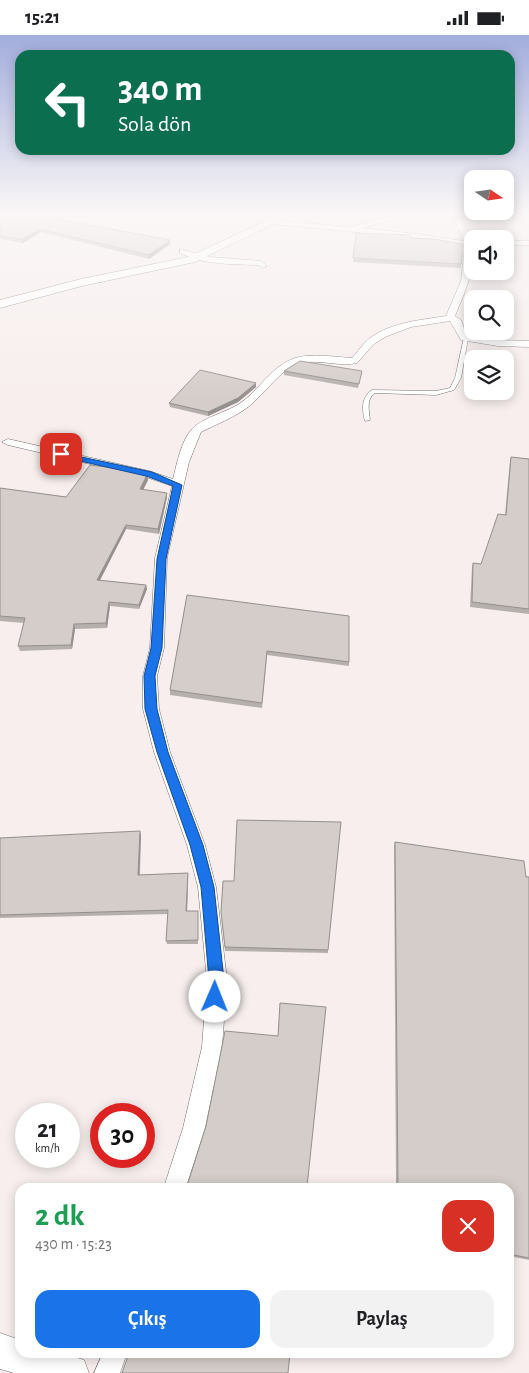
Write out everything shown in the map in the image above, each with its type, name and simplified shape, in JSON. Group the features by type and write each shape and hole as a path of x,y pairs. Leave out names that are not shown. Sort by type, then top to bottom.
{"street":[{"path":"0,304 124,274"},
{"path":"450,317 465,280"},
{"path":"176,1183 194,1129 212,1047 217,980 207,887 196,845 162,752 151,709 150,676 157,648 161,559 183,462 197,430 242,407 253,399 288,364 299,360 311,359 354,361 372,341 384,334 450,317 456,320 461,335 464,337"},
{"path":"474,340 529,344"},
{"path":"8,442 149,474 178,485"},
{"path":"0,1351 15,1356"},
{"path":"23,1358 71,1373"},
{"path":"107,1373 113,1358"}],"lane":[{"path":"368,420 365,407 370,393 374,391 436,393 452,389 458,378 466,340"}],"building":[{"path":"300,361 362,371 359,384 284,371"},
{"path":"200,370 256,383 238,398 208,412 169,403"},
{"path":"511,457 529,459 529,609 472,602 473,563 481,564 498,514 506,515"},
{"path":"90,465 123,469 147,475 140,489 167,493 158,529 126,525 97,580 146,585 139,605 109,602 106,623 74,624 71,645 18,646 25,618 0,616 0,488 66,497"},
{"path":"187,595 349,616 349,662 267,651 262,703 170,690"},
{"path":"237,820 341,822 328,950 225,947 221,912 223,881 234,881"},
{"path":"140,831 138,875 188,873 186,911 198,911 198,940 166,941 168,910 0,915 0,838"},
{"path":"395,842 524,861 526,877 529,877 529,1258 514,1255 514,1183 398,1183"},
{"path":"280,1003 326,1007 307,1183 188,1183 206,1126 225,1031 278,1036"},
{"path":"127,1358 290,1358 288,1373 122,1373"}],"route":[{"path":"61,454 149,474 178,485 161,559 157,648 150,676 151,709 162,752 196,845 207,887 217,980 215,997"}]}
